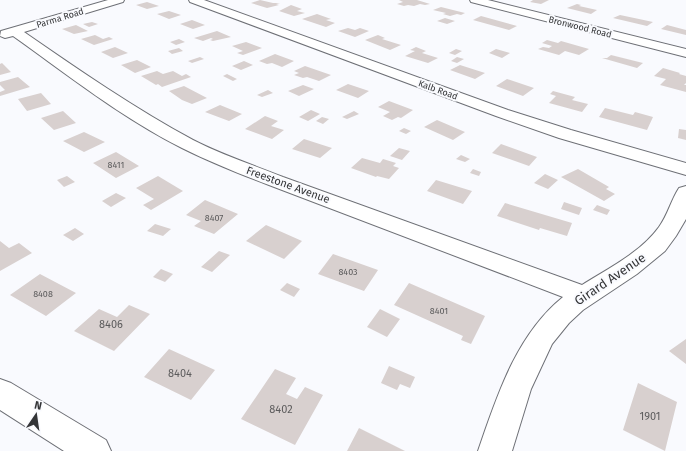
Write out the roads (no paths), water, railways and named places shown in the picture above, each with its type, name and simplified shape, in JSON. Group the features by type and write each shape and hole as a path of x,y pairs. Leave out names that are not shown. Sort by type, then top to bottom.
{"street":[{"name":"Parma Road","path":"7,33 119,0"},
{"name":"Kalb Road","path":"194,0 502,113 572,136 686,168"},
{"name":"Bronwood Road","path":"475,0 686,53"},
{"name":"Freestone Avenue","path":"7,33 130,111 188,144 232,164 276,181 538,276 572,291 581,298"},
{"name":"Girard Avenue","path":"495,451 507,410 523,368 543,335 576,300 631,268 655,248 672,227 682,207 686,192"},
{"path":"0,393 94,451"}]}
